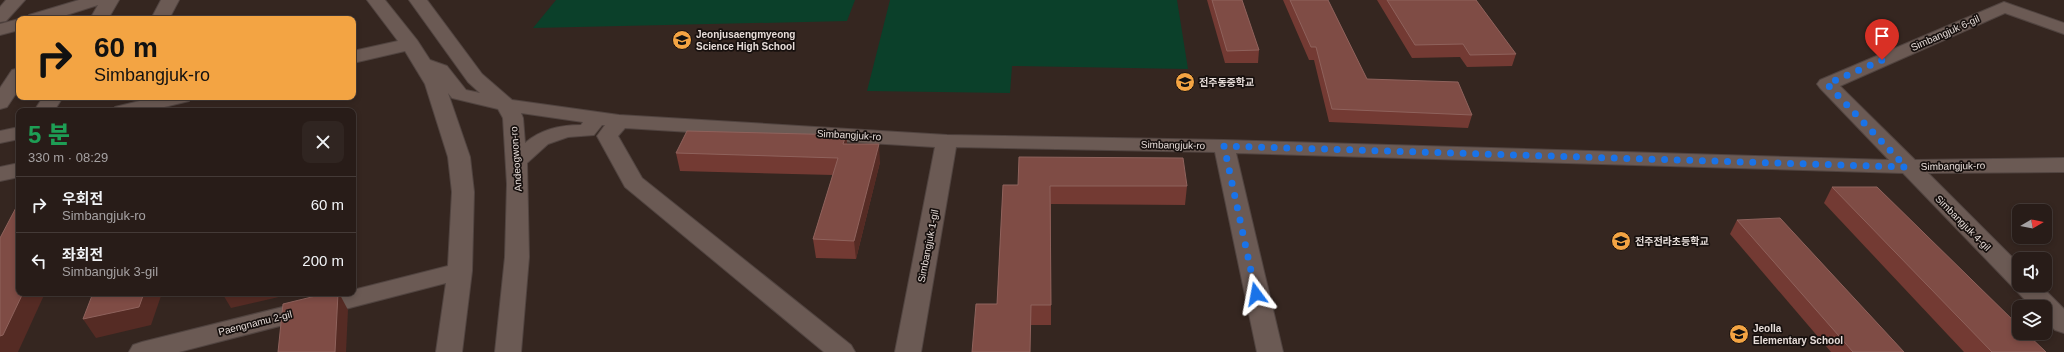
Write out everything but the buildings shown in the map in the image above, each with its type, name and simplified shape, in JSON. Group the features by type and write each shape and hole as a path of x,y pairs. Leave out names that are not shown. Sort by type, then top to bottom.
{"street":[{"path":"0,17 16,0"},
{"path":"56,15 97,0"},
{"path":"101,16 110,0"},
{"path":"162,16 170,0"},
{"path":"376,0 410,44 435,84 459,157 464,192 460,271 449,352"},
{"name":"Andeogwon-ro","path":"418,0 448,39 475,78 506,105 513,118 518,184 517,257 508,352"},
{"name":"Simbangjuk 6-gil","path":"1827,84 2004,7 2064,29"},
{"path":"0,30 16,25"},
{"path":"356,56 410,44"},
{"name":"Simbangjuk-ro","path":"422,64 440,70 459,94 506,105 567,114 608,119 947,141 1224,146 1906,167 2064,165"},
{"path":"475,78 487,76 519,95 569,106 567,114"},
{"path":"0,103 16,79"},
{"name":"Simbangjuk 4-gil","path":"1827,84 1906,167 2012,272"},
{"path":"135,108 169,100"},
{"path":"517,161 541,140 566,131 587,131 608,119"},
{"path":"608,119 607,136 632,182 842,352"},
{"path":"0,137 16,134"},
{"name":"Simbangjuk 1-gil","path":"908,352 947,141"},
{"path":"1224,146 1270,352"},
{"path":"0,174 16,171"},
{"name":"Paengnamu 2-gil","path":"142,352 460,271"},
{"path":"2032,292 2064,324"}],"green space":[{"path":"556,0 855,0 847,21 533,28"},
{"path":"890,0 1177,0 1188,69 1012,66 1010,93 867,91"}],"place":[{"name":"Jeonjusaengmyeong Science High School","path":"682,40"},
{"name":"전주동중학교","path":"1185,82"},
{"name":"전주전라초등학교","path":"1621,241"},
{"name":"Jeolla Elementary School","path":"1739,334"}],"route":[{"path":"1256,294 1224,146 1906,167 1827,84 1882,60"}]}
